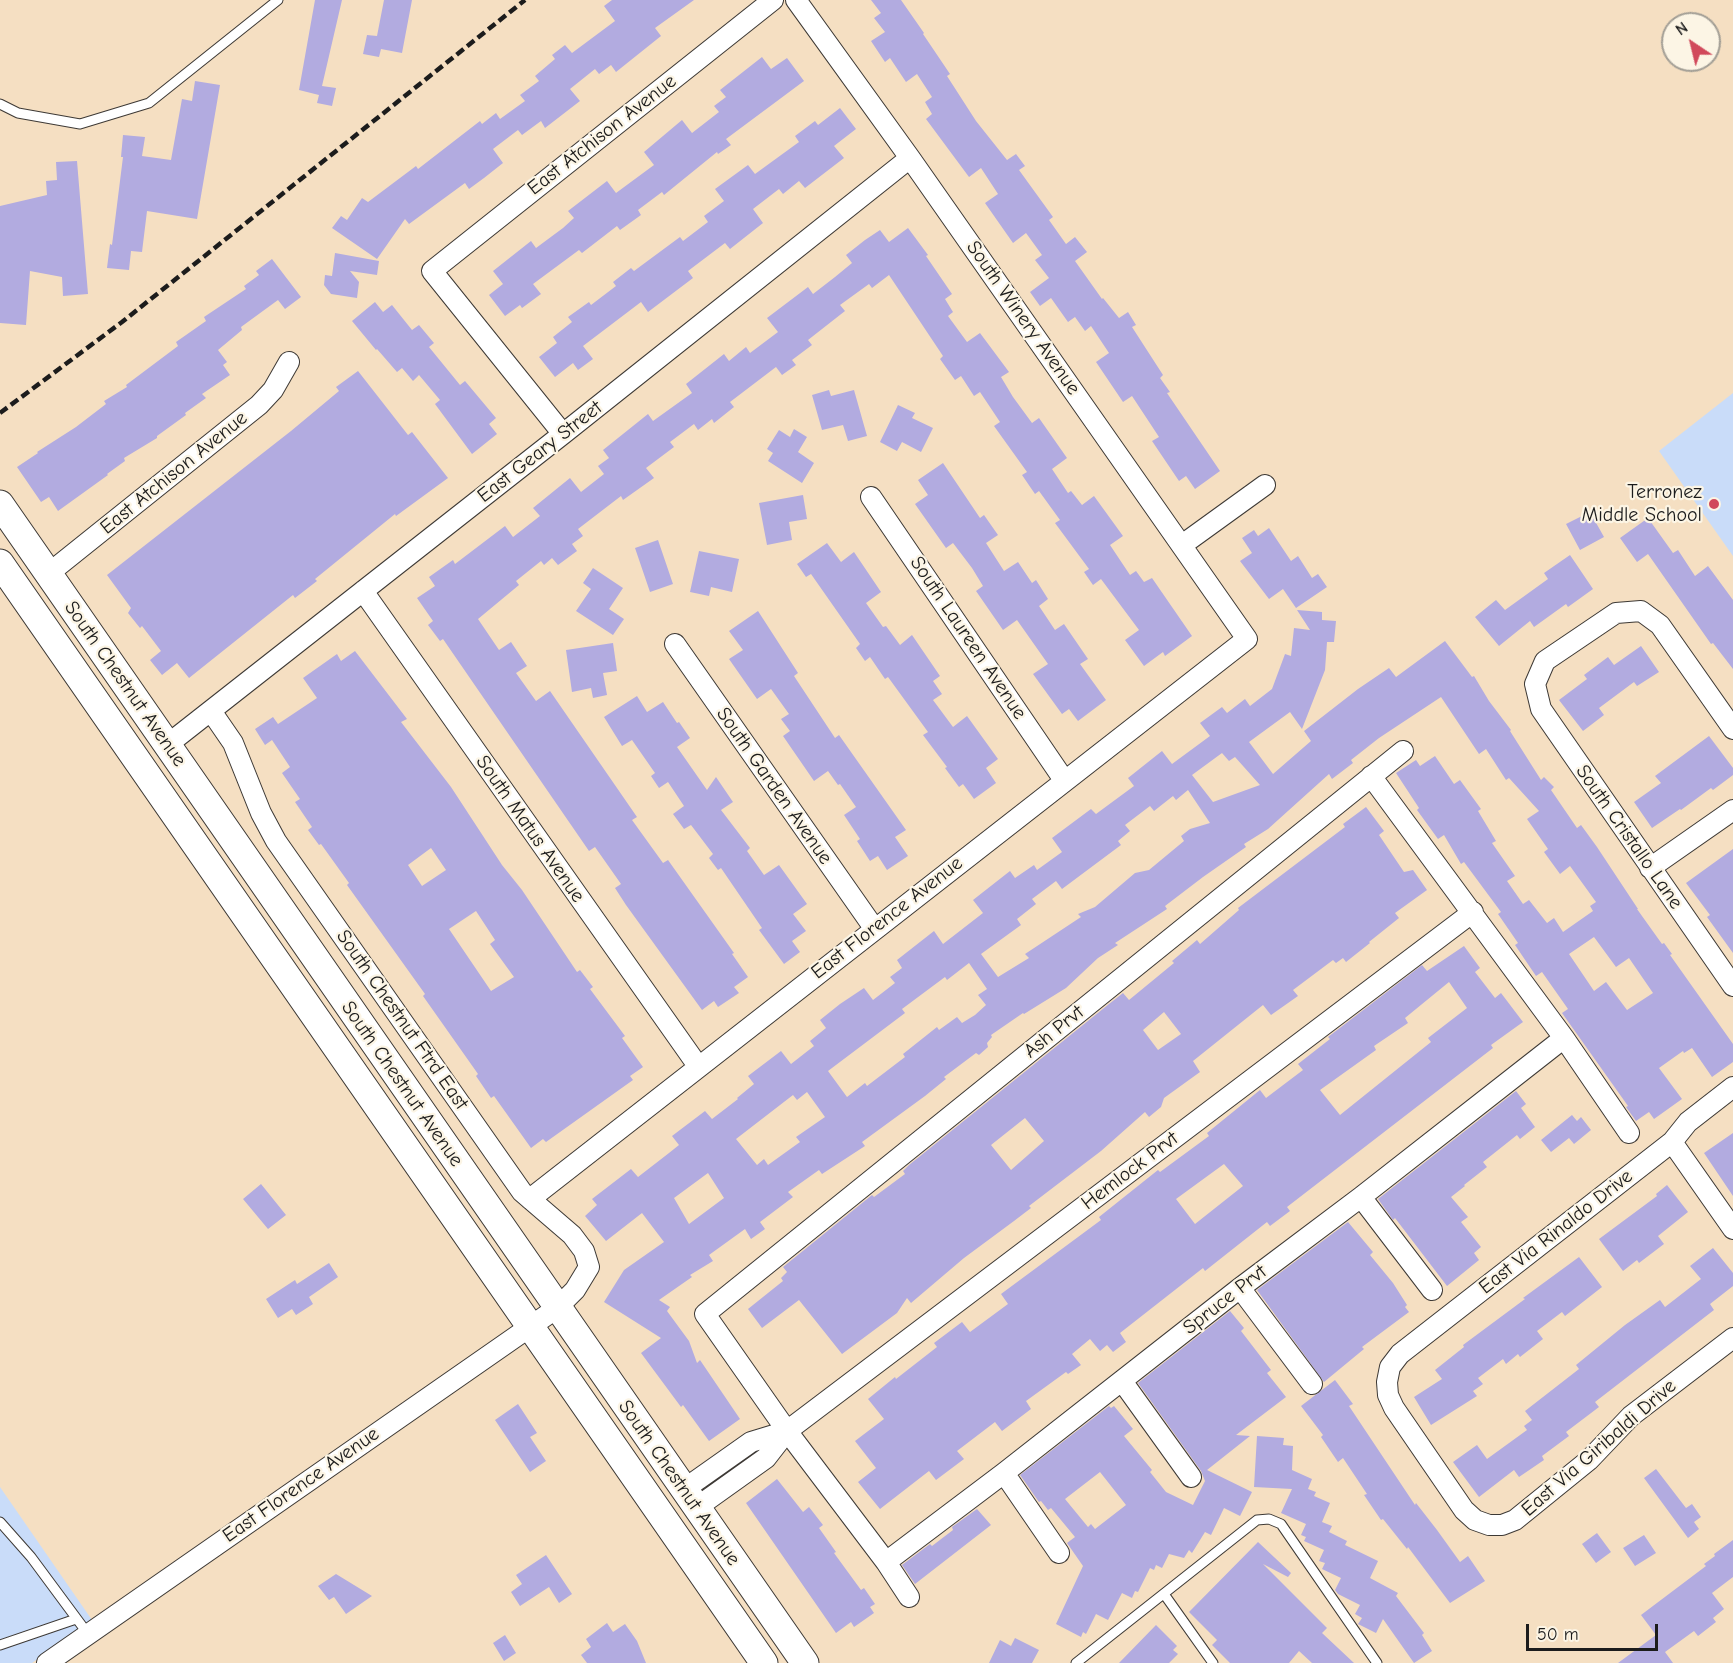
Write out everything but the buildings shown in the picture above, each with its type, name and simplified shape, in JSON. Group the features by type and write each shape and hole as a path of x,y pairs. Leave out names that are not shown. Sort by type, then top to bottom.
{"main road":[{"name":"South Chestnut Avenue","path":"0,504 556,1308 805,1663"},
{"name":"South Chestnut Avenue","path":"0,564 764,1663"},
{"path":"33,610 48,614 63,625 138,733 151,742 167,745"}],"street":[{"name":"East Atchison Avenue","path":"563,434 432,270 773,0"},
{"name":"South Winery Avenue","path":"795,0 910,158 1246,639"},
{"name":"East Geary Street","path":"167,745 910,158"},
{"name":"East Atchison Avenue","path":"48,574 259,405 273,390 290,362"},
{"path":"1182,545 1265,485"},
{"name":"South Laureen Avenue","path":"871,497 1064,780"},
{"name":"South Matus Avenue","path":"363,591 698,1066"},
{"name":"South Cristallo Lane","path":"1733,729 1660,626 1641,611 1616,613 1545,661 1534,684 1541,709 1733,986"},
{"name":"East Florence Avenue","path":"530,1199 1246,639"},
{"name":"South Garden Avenue","path":"675,644 874,928"},
{"name":"South Chestnut Ftrd East","path":"211,711 233,743 261,813 276,841 522,1192 572,1235 584,1251 589,1267 575,1290 556,1308"},
{"name":"Ash Prvt","path":"787,1431 705,1314 1402,751"},
{"path":"1371,776 1473,912 1629,1133"},
{"path":"1650,868 1733,810"},
{"name":"Hemlock Prvt","path":"690,1499 766,1458 787,1431 1473,912"},
{"name":"Spruce Prvt","path":"886,1562 1564,1038"},
{"name":"East Via Rinaldo Drive","path":"1489,1525 1475,1520 1464,1509 1394,1408 1388,1395 1387,1382 1390,1367 1400,1354 1671,1142 1688,1122 1733,1087"},
{"path":"1671,1142 1733,1229"},
{"path":"1361,1197 1432,1290"},
{"path":"1240,1288 1312,1384"},
{"name":"East Florence Avenue","path":"47,1663 82,1626 556,1308"},
{"name":"East Via Giribaldi Drive","path":"1489,1525 1502,1525 1515,1520 1589,1460 1631,1416 1733,1338"},
{"path":"1122,1380 1191,1477"},
{"path":"787,1431 886,1562 909,1598"},
{"path":"1004,1473 1059,1553"}],"lane":[{"path":"0,104 18,113 80,124 149,102 278,0"},
{"path":"1076,1663 1257,1520 1269,1519 1281,1524 1377,1663"},
{"path":"0,1522 31,1557 82,1626 0,1645"},
{"path":"1164,1594 1213,1663"}],"shaded area":[{"name":"Terronez Middle School","path":"1733,393 1733,556 1659,451"},
{"path":"0,1487 92,1620 32,1663 0,1663"}],"railway":[{"path":"0,413 122,322 525,0"}],"place":[{"name":"Terronez Middle School","path":"1714,504"}]}
